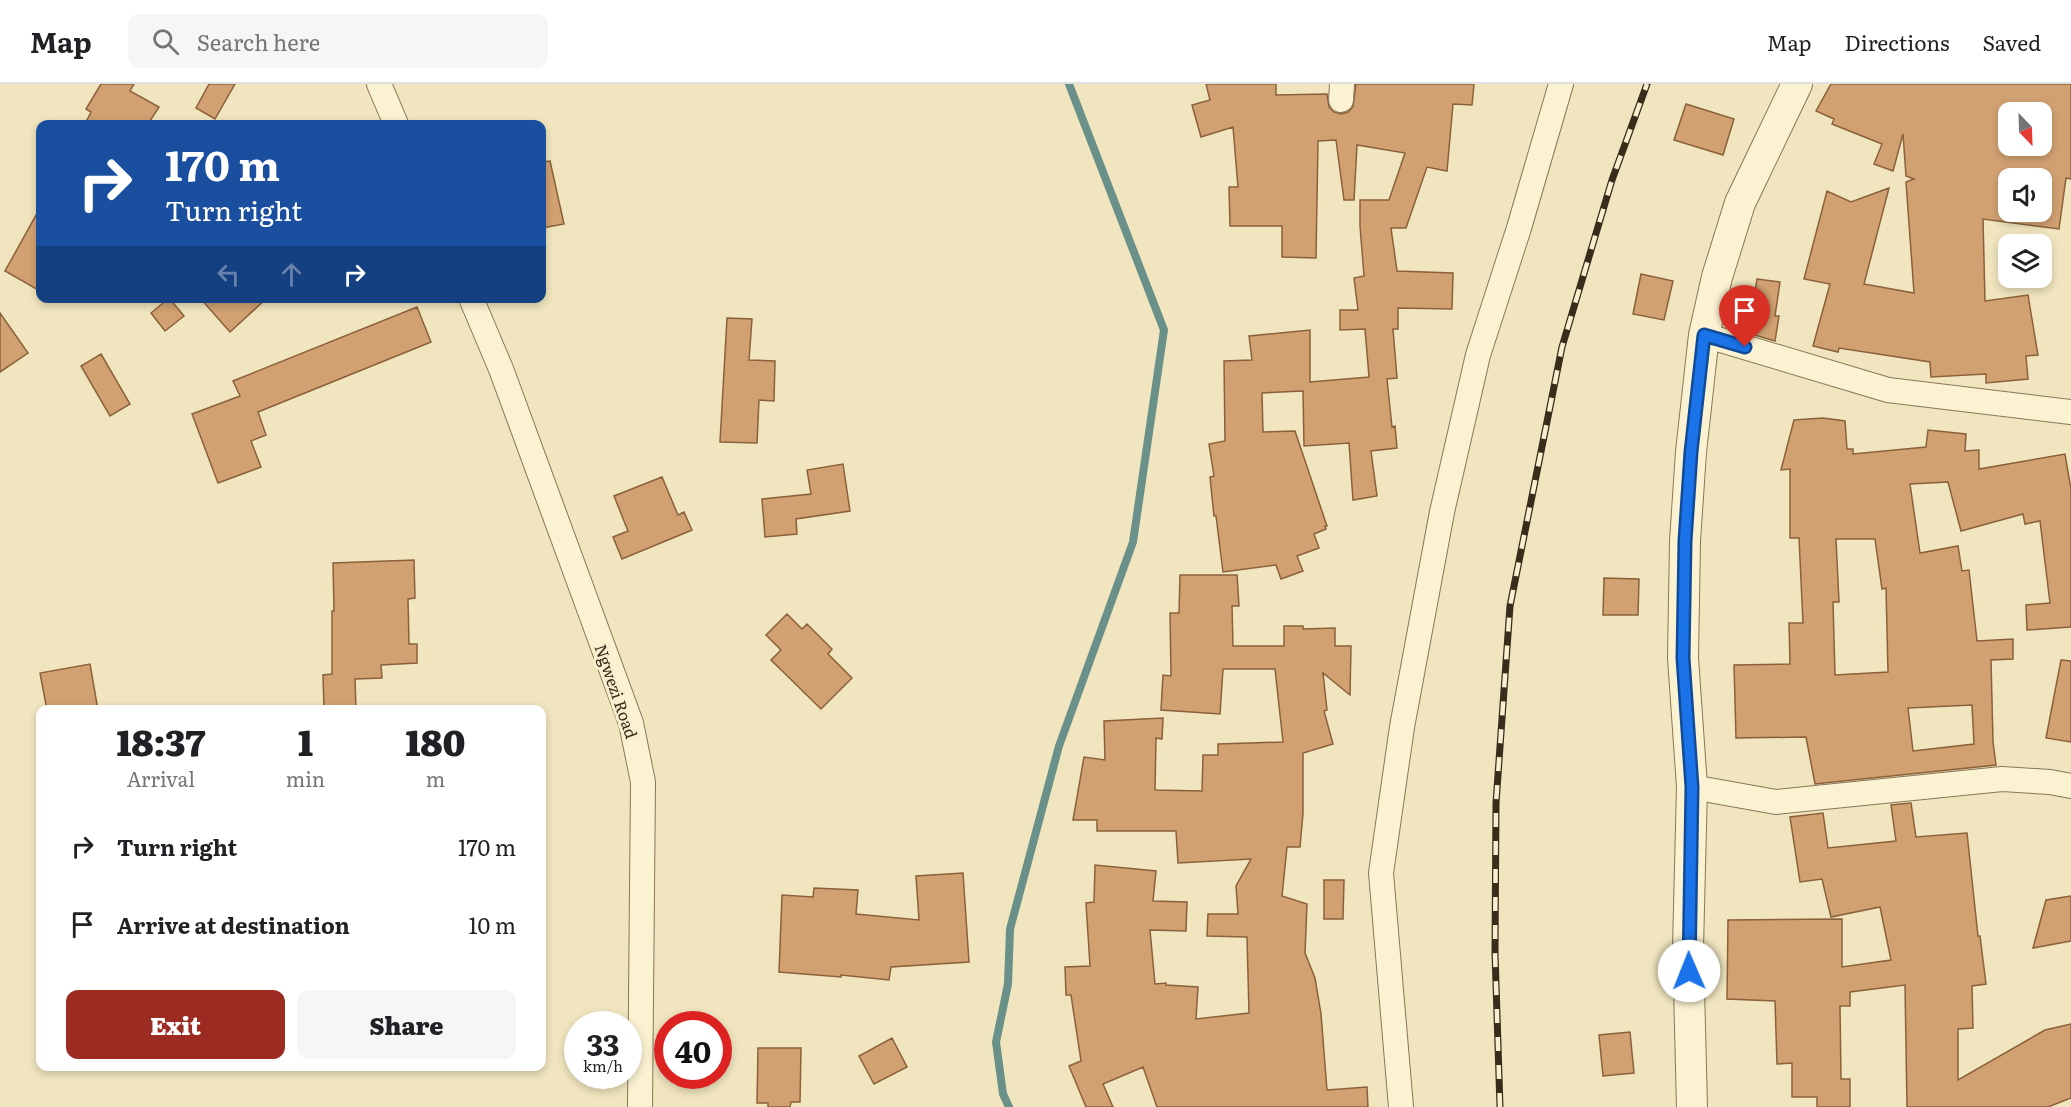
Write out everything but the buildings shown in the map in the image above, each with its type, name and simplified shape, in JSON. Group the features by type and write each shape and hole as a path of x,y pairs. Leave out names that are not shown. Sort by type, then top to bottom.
{"street":[{"path":"379,84 394,120"},
{"path":"1401,1107 1381,873 1402,727 1442,512 1478,355 1519,228 1561,84"},
{"path":"1692,1107 1688,948 1692,787 1683,658 1685,541 1691,452 1704,335 1717,277 1740,204 1797,84"},
{"name":"Ngwezi Road","path":"473,303 501,369 631,723 643,783 640,1107"},
{"path":"1704,335 1888,390 2071,412"},
{"path":"1692,787 1776,802 2002,779 2050,782 2071,786"}],"waterway":[{"path":"1009,1107 1003,1094 996,1042 1008,984 1010,929 1059,746 1133,542 1164,330 1069,84"}],"railway":[{"path":"1500,1107 1495,953 1496,803 1510,606 1562,347 1612,180 1647,84"}],"route":[{"path":"1689,971 1692,787 1683,658 1685,541 1691,452 1704,335 1745,347"}]}
